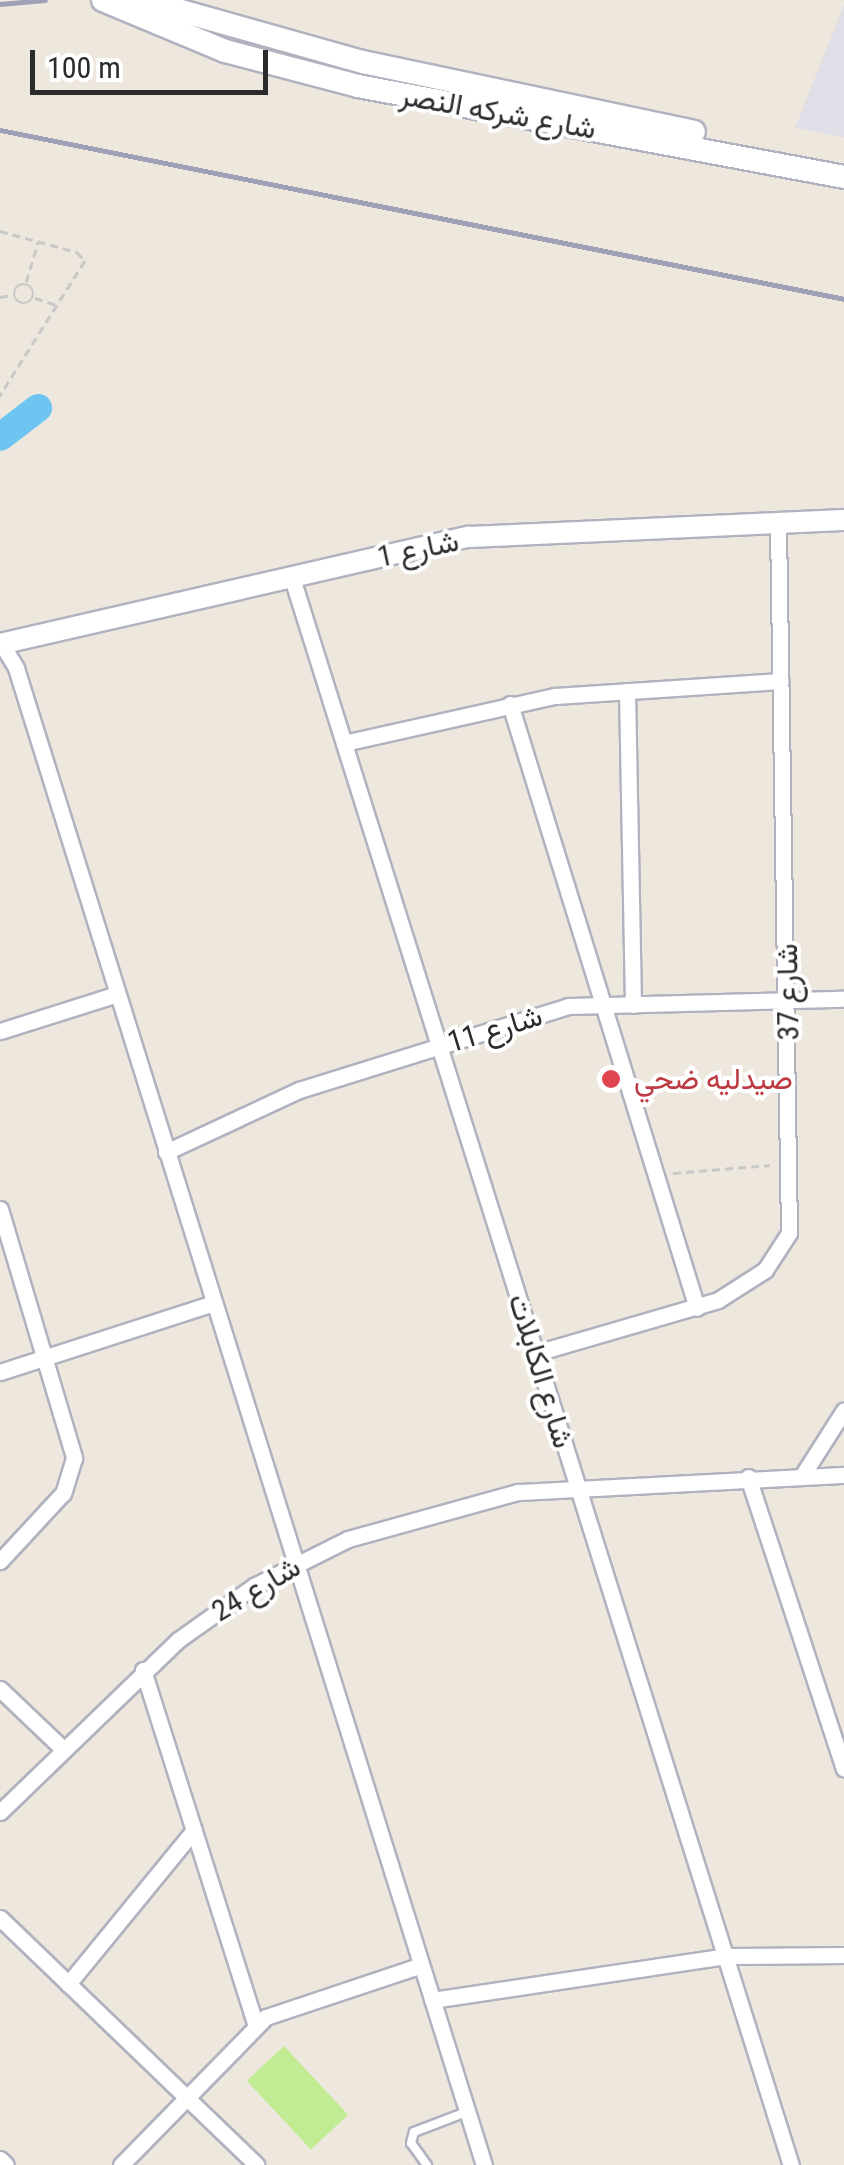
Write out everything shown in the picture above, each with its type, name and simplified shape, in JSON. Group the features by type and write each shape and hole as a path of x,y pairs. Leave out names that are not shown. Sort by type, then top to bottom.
{"main road":[{"name":"شارع شركه النصر","path":"102,0 225,51 358,86 787,158 844,163"},
{"name":"شارع شركه النصر","path":"142,0 362,62 787,158 844,176"}],"street":[{"name":"شارع 1","path":"1,643 486,535 844,520"},
{"name":"شارع 37","path":"536,1353 697,1308 745,1286 781,1250 792,1216 778,522"},
{"name":"شارع الكابلات","path":"292,578 792,2165"},
{"path":"1,643 117,994 484,2165"},
{"path":"344,742 510,704 627,691 781,681"},
{"path":"627,691 634,1004"},
{"path":"510,704 697,1308"},
{"path":"0,1032 117,994"},
{"name":"شارع 11","path":"166,1152 299,1090 568,1006 844,1000"},
{"path":"0,1209 74,1446 73,1470 63,1493 0,1561"},
{"path":"0,1372 214,1303"},
{"path":"802,1476 844,1410"},
{"name":"شارع 24","path":"0,1812 142,1670 215,1612 295,1564 460,1502 576,1486 844,1475"},
{"path":"748,1477 844,1769"},
{"path":"142,1670 256,2024"},
{"path":"0,1688 64,1749"},
{"path":"68,1984 194,1830"},
{"path":"0,1918 257,2165"},
{"path":"432,2000 726,1956 844,1955"},
{"path":"121,2165 256,2024 421,1965"},
{"path":"0,2159 6,2165"}],"lane":[{"path":"427,2165 410,2143 414,2132 467,2112"}],"path":[{"path":"0,230 84,258 59,306 0,396"},
{"path":"0,297 14,295 26,284 38,241"},
{"path":"26,284 34,298 59,306"},
{"path":"14,295 22,304 34,298"},
{"path":"656,1174 791,1163"}],"shaded area":[{"path":"844,5 844,137 795,128"}],"green space":[{"path":"284,2046 348,2115 311,2150 247,2081"}],"waterway":[{"path":"0,437 38,408"}],"railway":[{"path":"0,4 45,0"},
{"path":"0,130 844,299"}],"place":[{"name":"صيدليه ضحي","path":"611,1079"}]}
